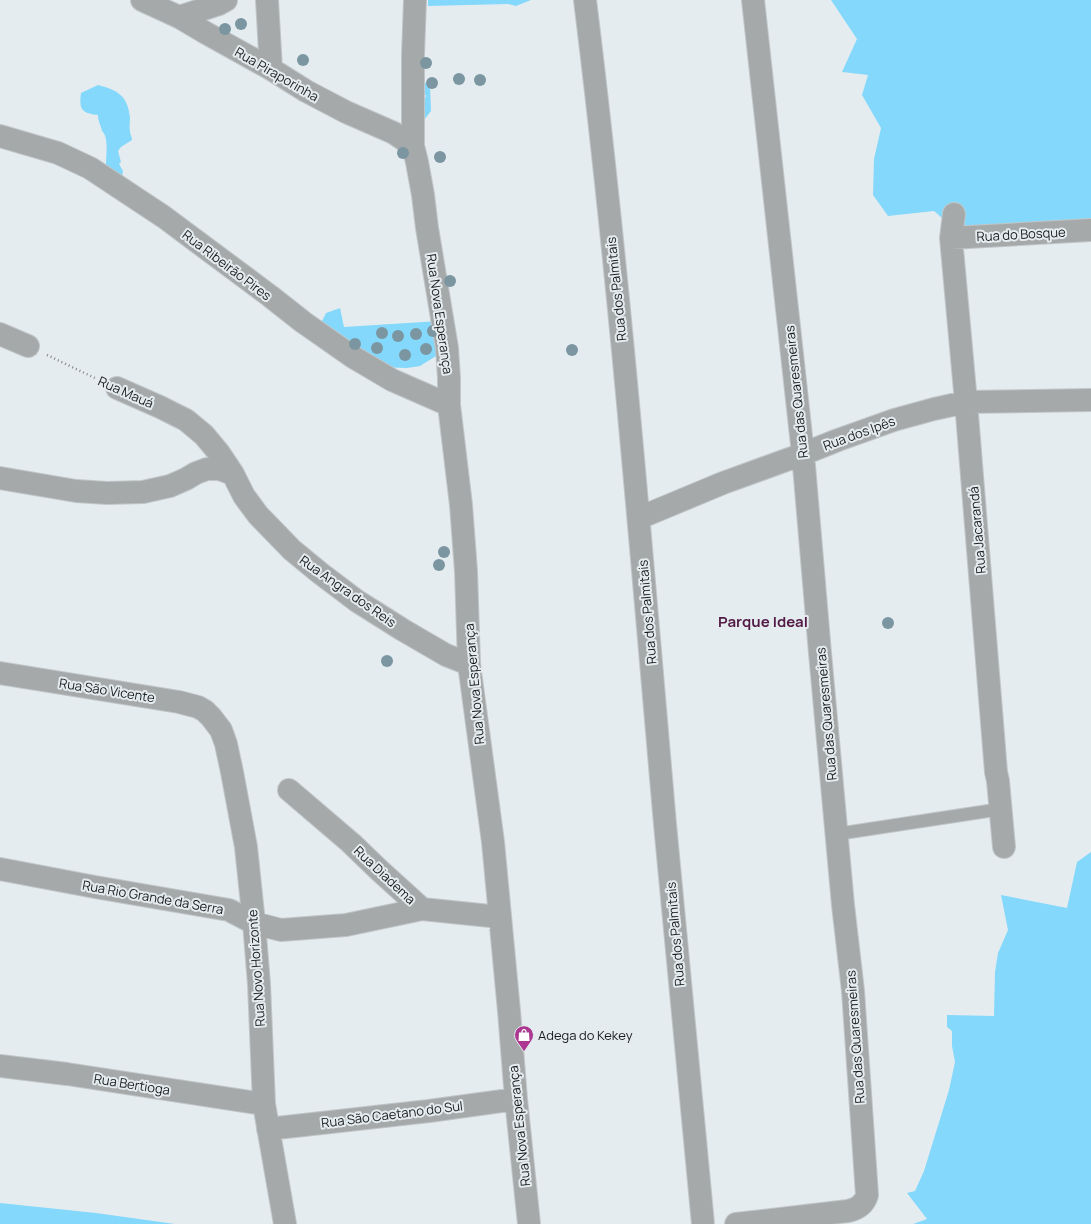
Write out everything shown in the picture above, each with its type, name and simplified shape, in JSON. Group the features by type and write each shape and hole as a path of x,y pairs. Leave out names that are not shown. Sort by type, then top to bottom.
{"street":[{"name":"Rua Piraporinha","path":"142,0 179,17 271,69 306,91 346,112 394,134 413,146"},
{"path":"179,17 219,4 226,0"},
{"path":"267,0 271,69"},
{"name":"Rua Nova Esperança","path":"415,0 413,55 413,146 423,195 447,348 449,405 461,505 466,571 469,664 493,842 516,1099 529,1224"},
{"name":"Rua dos Palmitais","path":"585,0 599,110 639,518 666,835 703,1224"},
{"name":"Rua das Quaresmeiras","path":"736,1224 848,1211 856,1209 865,1201 867,1195 853,991 843,905 819,645 804,454 753,0"},
{"name":"Rua Ribeirão Pires","path":"0,136 58,153 90,168 164,217 303,322 353,357 392,380 449,405"},
{"name":"Rua Jacarandá","path":"954,214 951,238 1004,847"},
{"name":"Rua do Bosque","path":"951,238 1091,230"},
{"path":"0,334 28,346"},
{"name":"Rua Mauá","path":"117,388 186,420 204,435 219,453 233,474"},
{"name":"Rua dos Ipês","path":"639,518 723,483 804,454 838,440 894,420 934,409 966,402 1091,400"},
{"path":"0,478 76,491 107,493 143,492 170,486 186,480 196,473 207,469 219,469 233,474"},
{"name":"Rua Angra dos Reis","path":"233,474 244,496 258,515 292,550 320,574 357,601 403,630 446,655 469,664"},
{"name":"Rua São Vicente","path":"0,673 179,702 205,710 211,717"},
{"name":"Rua Novo Horizonte","path":"211,717 221,730 226,744 246,847 259,984 264,1104 285,1224"},
{"name":"Rua Diadema","path":"289,790 351,842 422,909 500,917"},
{"name":"Rua Rio Grande da Serra","path":"0,869 230,910 254,923 281,930 346,925 422,909"},
{"name":"Rua Bertioga","path":"0,1066 67,1074 264,1104"},
{"name":"Rua São Caetano do Sul","path":"268,1130 516,1099"}],"lane":[{"path":"837,834 1000,809"}],"path":[{"name":"Rua Mauá","path":"28,346 117,388"}],"shaded area":[{"path":"428,0 531,0 516,6 508,4 428,6"},
{"path":"831,0 1091,0 1091,226 957,231 934,211 888,216 873,195 874,159 881,128 862,95 868,75 842,72 857,39"},
{"path":"423,83 429,83 430,85 431,111 424,120 423,102 426,96 424,92 420,90"},
{"path":"98,85 111,89 121,95 129,110 132,140 121,147 118,151 121,162 119,164 123,171 122,177 106,165 106,138 102,131 98,115 88,113 82,109 80,103 81,93"},
{"path":"340,308 344,327 439,321 443,347 436,356 420,366 407,368 377,367 321,323 326,313"},
{"path":"1091,852 1091,1224 913,1224 927,1219 907,1193 915,1191 924,1171 949,1090 955,1062 952,1046 952,1031 947,1027 947,1015 994,1016 995,972 998,953 1008,930 1001,895 1067,908 1077,862"},
{"path":"0,1203 96,1213 175,1224 0,1224"}],"place":[{"name":"Adega do Kekey","path":"524,1052"}],"district":[{"name":"Parque Ideal","path":"763,622"}]}
